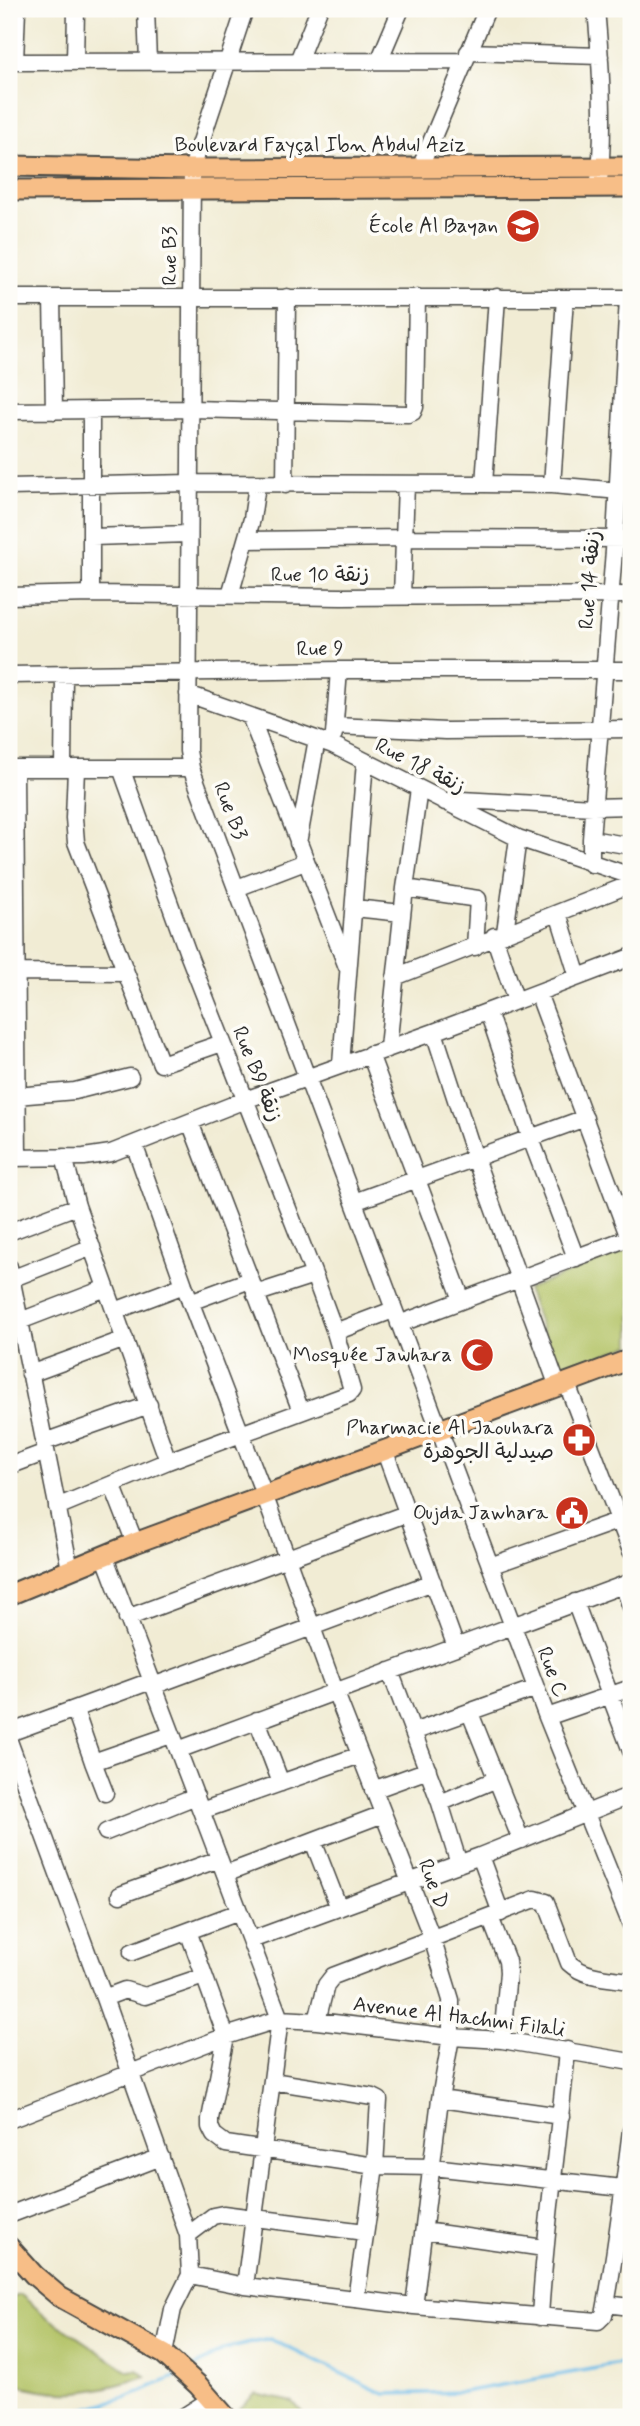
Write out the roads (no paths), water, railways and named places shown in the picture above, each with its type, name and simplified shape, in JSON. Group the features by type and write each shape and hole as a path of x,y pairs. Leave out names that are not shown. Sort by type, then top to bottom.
{"main road":[{"name":"Boulevard Fayçal Ibn Abdul Aziz","path":"9,166 191,169 420,168 599,178 631,187"},
{"name":"Boulevard Fayçal Ibn Abdul Aziz","path":"9,190 190,190 599,178 631,167"},
{"path":"9,1595 104,1555 264,1494 386,1452 631,1360"},
{"path":"9,2248 34,2275 60,2297 169,2358 226,2417"}],"street":[{"path":"18,9 12,62 379,61 466,56 600,56"},
{"path":"75,62 76,9"},
{"name":"Rue B3","path":"245,9 191,169 188,751 191,768 439,1432"},
{"path":"298,61 319,9"},
{"path":"379,61 401,9"},
{"path":"420,168 487,9"},
{"path":"596,9 600,56 599,178"},
{"path":"148,10 148,61"},
{"path":"285,485 287,297"},
{"path":"9,411 191,409 408,414 413,412 417,297"},
{"path":"484,484 497,297"},
{"path":"9,298 629,298"},
{"path":"52,298 54,411"},
{"path":"552,485 565,298"},
{"name":"Rue 14 زنقة","path":"592,864 593,807 610,595 623,538 629,298"},
{"path":"91,411 91,594"},
{"path":"9,487 190,483 484,484 552,485 624,492"},
{"path":"402,596 406,484"},
{"path":"230,595 247,540 257,485"},
{"path":"92,537 189,534"},
{"path":"247,540 623,538"},
{"name":"Rue 10 زنقة","path":"9,596 631,595"},
{"path":"333,746 339,670"},
{"name":"Rue 9","path":"9,675 339,670 631,670"},
{"path":"64,675 76,842 161,1064 222,1043"},
{"name":"Rue 18 زنقة","path":"188,694 317,739 518,838 631,876"},
{"path":"250,716 304,862 349,972"},
{"path":"335,726 455,731 631,729"},
{"path":"298,845 317,739"},
{"path":"341,1064 365,761"},
{"path":"191,768 12,768 15,972 12,1010 16,1096 13,1158 99,1156 631,957"},
{"name":"Rue B9 زنقة","path":"121,768 222,1043 314,1275 352,1388 349,1394 301,1411"},
{"path":"388,1047 419,789"},
{"path":"445,802 461,800 593,807 631,806"},
{"path":"516,1001 500,934 518,838"},
{"path":"591,839 631,845"},
{"path":"237,888 304,862"},
{"path":"395,976 631,884"},
{"path":"405,888 478,899 475,947"},
{"path":"354,908 402,913"},
{"path":"558,913 578,977"},
{"path":"15,972 126,973"},
{"path":"335,1332 463,1300 630,1238 538,993"},
{"path":"488,1012 531,1139 576,1258"},
{"path":"434,1032 475,1158 520,1279 631,1551"},
{"path":"370,1054 463,1300"},
{"path":"16,1096 75,1091 130,1077"},
{"path":"354,1202 585,1118"},
{"path":"57,1507 168,1461 301,1411 190,1122"},
{"name":"Rue D","path":"134,1144 335,1691 432,1938 451,2000 451,2037 440,2099 414,2306"},
{"path":"64,1157 77,1206 168,1461"},
{"path":"9,1232 77,1206"},
{"path":"71,1569 30,1374 17,1330 10,1273 92,1247"},
{"path":"190,1302 314,1275"},
{"path":"115,1311 184,1285"},
{"path":"17,1330 107,1288"},
{"path":"30,1374 125,1339"},
{"path":"9,1466 45,1447 149,1405"},
{"name":"Rue C","path":"439,1432 547,1717 628,1906 631,1925"},
{"path":"386,1452 456,1647"},
{"path":"112,1484 135,1543"},
{"path":"127,1618 408,1513"},
{"path":"490,1566 620,1520"},
{"path":"104,1555 280,2019 245,2286"},
{"path":"9,1733 312,1628 433,1582"},
{"path":"98,1760 257,1720 627,1584 631,1607"},
{"path":"575,1602 631,1751"},
{"path":"390,1671 440,1803 459,1864"},
{"path":"413,1732 537,1688"},
{"path":"547,1717 631,1688"},
{"path":"75,1710 98,1760 105,1793"},
{"path":"470,1713 521,1840"},
{"path":"257,1720 281,1783"},
{"path":"9,1741 104,1997 188,2235 190,2276 173,2309 169,2358"},
{"path":"106,1832 198,1804 281,1783 360,1755"},
{"path":"373,1790 428,1770"},
{"path":"440,1803 496,1779"},
{"path":"251,1940 481,1856 631,1795"},
{"path":"120,1895 313,1841 383,1814"},
{"path":"313,1841 339,1908"},
{"path":"481,1856 507,1961 502,2040"},
{"path":"317,2021 326,1985 332,1976 535,1899 545,1902 569,1963 579,1972 631,1981"},
{"path":"132,1952 240,1912"},
{"path":"188,1931 226,2036 210,2119 214,2135 226,2144 374,2166 433,2166 553,2182 627,2188"},
{"path":"104,1997 125,1990 145,1996 204,1976"},
{"path":"9,2120 226,2036 280,2019"},
{"name":"Avenue Al Hachmi Filali","path":"280,2019 502,2040 631,2062"},
{"path":"540,2317 544,2248 561,2116 566,2050"},
{"path":"272,2081 377,2099 380,2103 356,2299"},
{"path":"440,2099 561,2116"},
{"path":"190,2276 245,2286 414,2306 598,2321 605,2309 624,2244 631,2130"},
{"path":"9,2215 161,2157"},
{"path":"188,2235 213,2216 223,2214 365,2232"},
{"path":"424,2231 544,2248"},
{"path":"605,2309 631,2307"},
{"path":"183,2417 204,2392"}],"waterway":[{"path":"190,2370 224,2349 270,2339 384,2394 462,2392 620,2364 631,2365"},
{"path":"56,2417 127,2397 177,2376"},
{"path":"9,2408 45,2417"}],"place":[{"name":"École Al Bayan","path":"523,226"},
{"name":"Mosquée Jawhara","path":"477,1355"},
{"name":"Pharmacie Al Jaouhara صيدلية الجوهرة","path":"579,1440"},
{"name":"Oujda Jawhara","path":"572,1513"}]}
